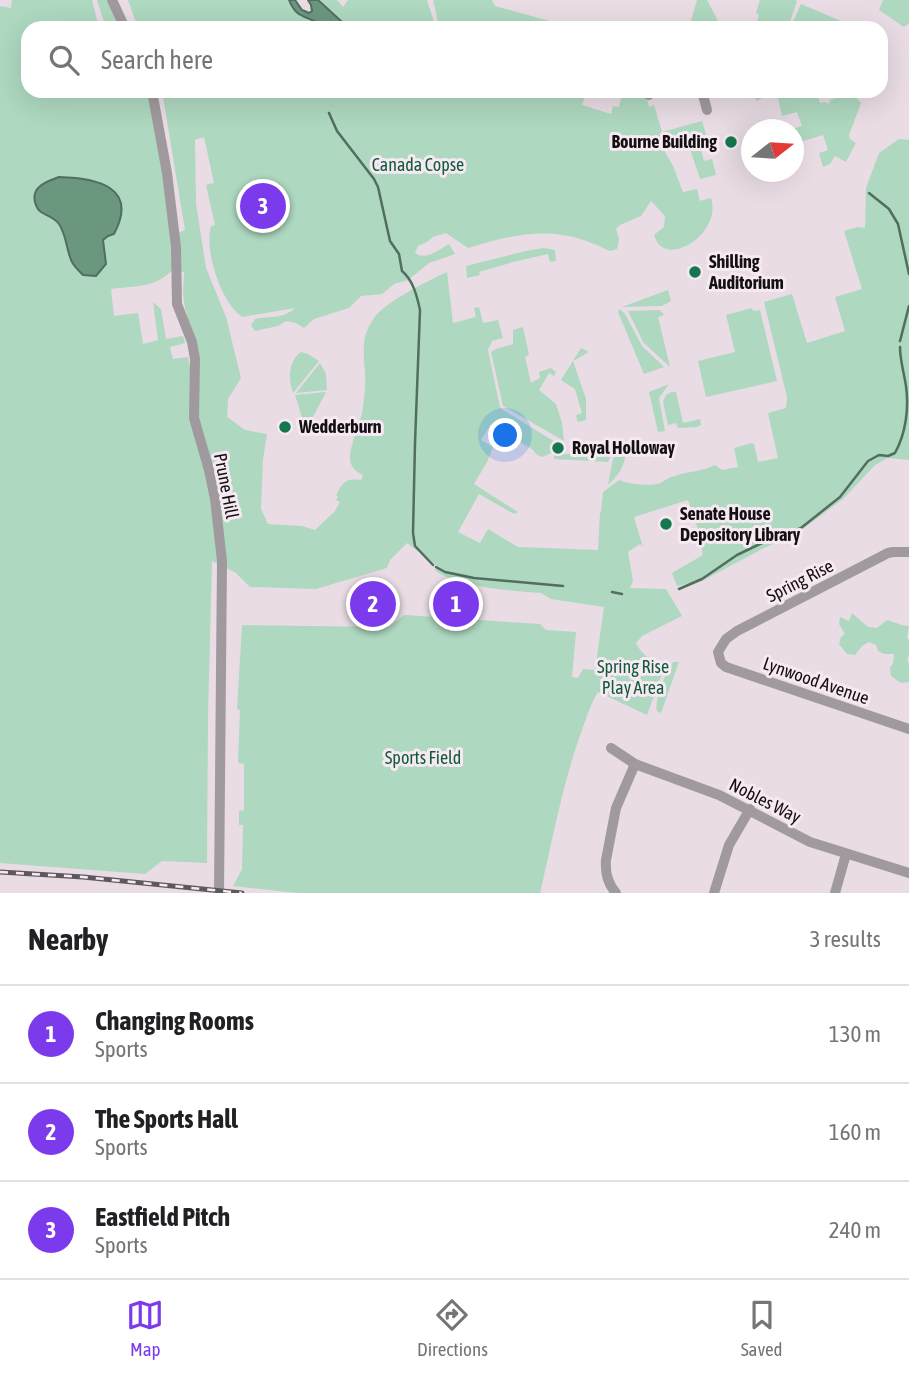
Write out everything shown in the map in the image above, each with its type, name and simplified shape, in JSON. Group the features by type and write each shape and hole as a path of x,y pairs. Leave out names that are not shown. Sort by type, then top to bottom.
{"street":[{"path":"112,0 122,21"},
{"name":"Prune Hill","path":"153,98 167,173 176,247 177,304 195,359 194,418 215,499 222,561 219,893"},
{"path":"704,98 708,110"},
{"name":"Spring Rise","path":"718,656 726,639 737,631 888,553 909,552"},
{"name":"Lynwood Avenue","path":"718,656 726,667 909,729"},
{"name":"Nobles Way","path":"611,748 635,764 719,795 810,842 909,873"},
{"path":"616,893 609,881 606,860 616,808 635,764"},
{"path":"714,893 729,845 750,810"},
{"path":"835,893 846,854"}],"green space":[{"path":"12,0 92,0 97,21 21,21 21,98 152,98 163,150 171,236 185,230 163,98 585,98 582,105 611,114 613,106 619,107 621,98 647,98 649,107 654,105 662,132 702,121 708,141 699,144 704,161 712,159 716,175 700,179 689,146 672,151 664,150 683,192 697,189 700,201 711,198 709,224 691,244 680,249 669,249 660,245 654,235 664,227 665,216 651,201 641,216 616,229 619,239 617,249 610,251 581,239 551,234 515,236 468,248 446,233 418,246 415,253 428,255 449,244 455,254 429,263 408,280 394,284 382,294 361,296 349,308 314,319 304,328 286,321 278,326 255,331 251,325 255,319 281,316 295,308 242,317 227,300 216,275 210,249 211,226 215,225 206,185 214,183 204,137 195,140 196,203 206,268 226,317 241,378 228,399 227,417 245,430 267,434 261,509 268,524 302,526 315,530 335,511 340,502 336,500 336,495 343,484 348,480 361,480 363,475 353,467 350,455 364,399 364,345 367,332 374,318 388,305 447,272 453,323 476,317 474,308 479,307 483,323 498,320 503,338 492,341 488,350 500,407 561,448 543,457 537,455 491,424 481,440 493,447 474,484 518,512 514,514 479,494 458,532 480,543 488,529 518,547 598,550 603,492 619,480 653,485 677,475 715,465 722,470 738,467 734,448 752,443 758,462 778,458 768,413 786,408 787,397 764,302 792,294 807,343 845,331 835,297 862,289 844,231 865,228 866,188 879,153 899,139 909,140 909,460 888,458 875,465 843,499 796,534 702,581 677,586 672,573 703,555 688,500 634,517 643,547 640,544 628,552 633,581 630,588 666,589 682,616 642,636 636,643 648,657 665,665 647,715 598,692 593,701 570,768 540,893 298,893 233,886 242,869 243,825 239,825 239,811 244,810 244,764 238,763 240,710 237,709 242,625 389,627 404,615 540,624 546,630 576,632 572,677 578,678 583,669 595,670 604,607 551,599 541,593 485,587 456,580 435,570 437,566 407,543 390,560 387,568 316,589 250,587 236,573 212,561 207,863 162,861 145,874 0,863 0,6 11,8","holes":["59,177 119,224 103,240 104,247 72,263 59,226 41,213 38,187","171,271 184,272 183,294 192,332 190,367 188,357 173,359 170,347 185,343 183,336 166,339 161,309 153,302 158,340 143,344 138,313 114,316 111,289 158,281"]},
{"path":"97,0 110,0 119,21 104,21"},
{"path":"128,0 289,0 295,11 314,21 136,21"},
{"path":"318,0 337,0 343,7 348,0 427,0 434,21 341,21"},
{"path":"492,0 495,6 549,21 437,21 433,1"},
{"path":"697,0 707,0 718,21 691,21"},
{"path":"760,0 797,1 790,21 757,21 759,15 756,13"},
{"path":"883,0 909,0 909,23 904,27 879,10"},
{"path":"801,4 841,21 793,21"},
{"path":"778,98 818,98 820,103 829,104 830,100 836,98 857,98 861,103 849,135 856,143 846,162 835,156 830,164 823,167 819,153 828,150 823,135 804,141 804,119 800,119 797,112 782,116"},
{"path":"544,248 555,250 556,261 550,262 548,254 479,272 480,275 467,278 466,266"},
{"path":"668,290 671,301 662,306 622,307"},
{"path":"752,308 753,311 760,310 777,381 706,397 698,361 735,352 726,315"},
{"path":"620,309 642,346 664,367 644,374 618,312"},
{"path":"660,310 664,315 658,317 670,367 643,342 628,311"},
{"path":"523,327 529,355 525,357 531,383 540,378 539,372 551,368 556,372 554,376 549,373 539,390 556,404 564,441 503,406 491,352 513,344 513,330"},
{"path":"581,348 589,352 573,361 586,399 586,420 578,422 576,415 582,413 575,389 561,380"},
{"path":"301,352 319,361 293,393 290,371"},
{"path":"320,363 326,374 327,390 296,393"},
{"path":"669,384 659,398 665,431 658,432 649,392"},
{"path":"326,392 306,430 295,395"},
{"path":"671,392 676,392 683,423 700,419 701,425 678,428 676,423 668,425 663,402"},
{"path":"622,443 624,461 620,472 608,485 614,457"},
{"path":"589,452 596,456 611,455 608,462 554,459 554,455"},
{"path":"852,613 868,627 877,628 887,620 909,626 909,682 901,683 891,676 890,667 894,654 878,651 876,645 869,642 855,655 847,654 839,644 845,634 839,624 840,617 849,621"},
{"path":"673,662 679,662 661,713 657,711 657,700"}],"shaded area":[{"path":"289,0 295,0 302,10 309,13 312,11 308,0 318,0 341,21 316,21 296,12"},
{"path":"59,177 100,183 118,196 121,205 120,218 114,234 103,240 106,264 96,276 83,275 75,267 59,224 36,205 34,196 38,188"}],"waterway":[{"path":"329,113 337,131 378,187 390,241 399,254 402,271 412,284 419,305 413,533 415,546 433,565"},
{"path":"869,193 889,209 898,224 909,274"},
{"path":"900,341 909,306"},
{"path":"679,589 702,579 737,555 801,528 840,497 868,461 879,455 888,456 895,453 902,437 907,412 900,347"},
{"path":"436,567 445,572 474,578 563,586"},
{"path":"612,592 622,594"}],"railway":[{"path":"0,872 83,877 242,893"}],"place":[{"name":"Bourne Building","path":"731,142"},
{"name":"Eastfield Pitch","path":"263,206"},
{"name":"Shilling Auditorium","path":"695,272"},
{"name":"Wedderburn","path":"285,427"},
{"name":"Royal Holloway","path":"558,448"},
{"name":"Senate House Depository Library","path":"666,524"},
{"name":"The Sports Hall","path":"373,604"},
{"name":"Changing Rooms","path":"456,604"}],"park label":[{"name":"Canada Copse","path":"418,165"},
{"name":"Spring Rise Play Area","path":"633,677"},
{"name":"Sports Field","path":"423,758"}]}
